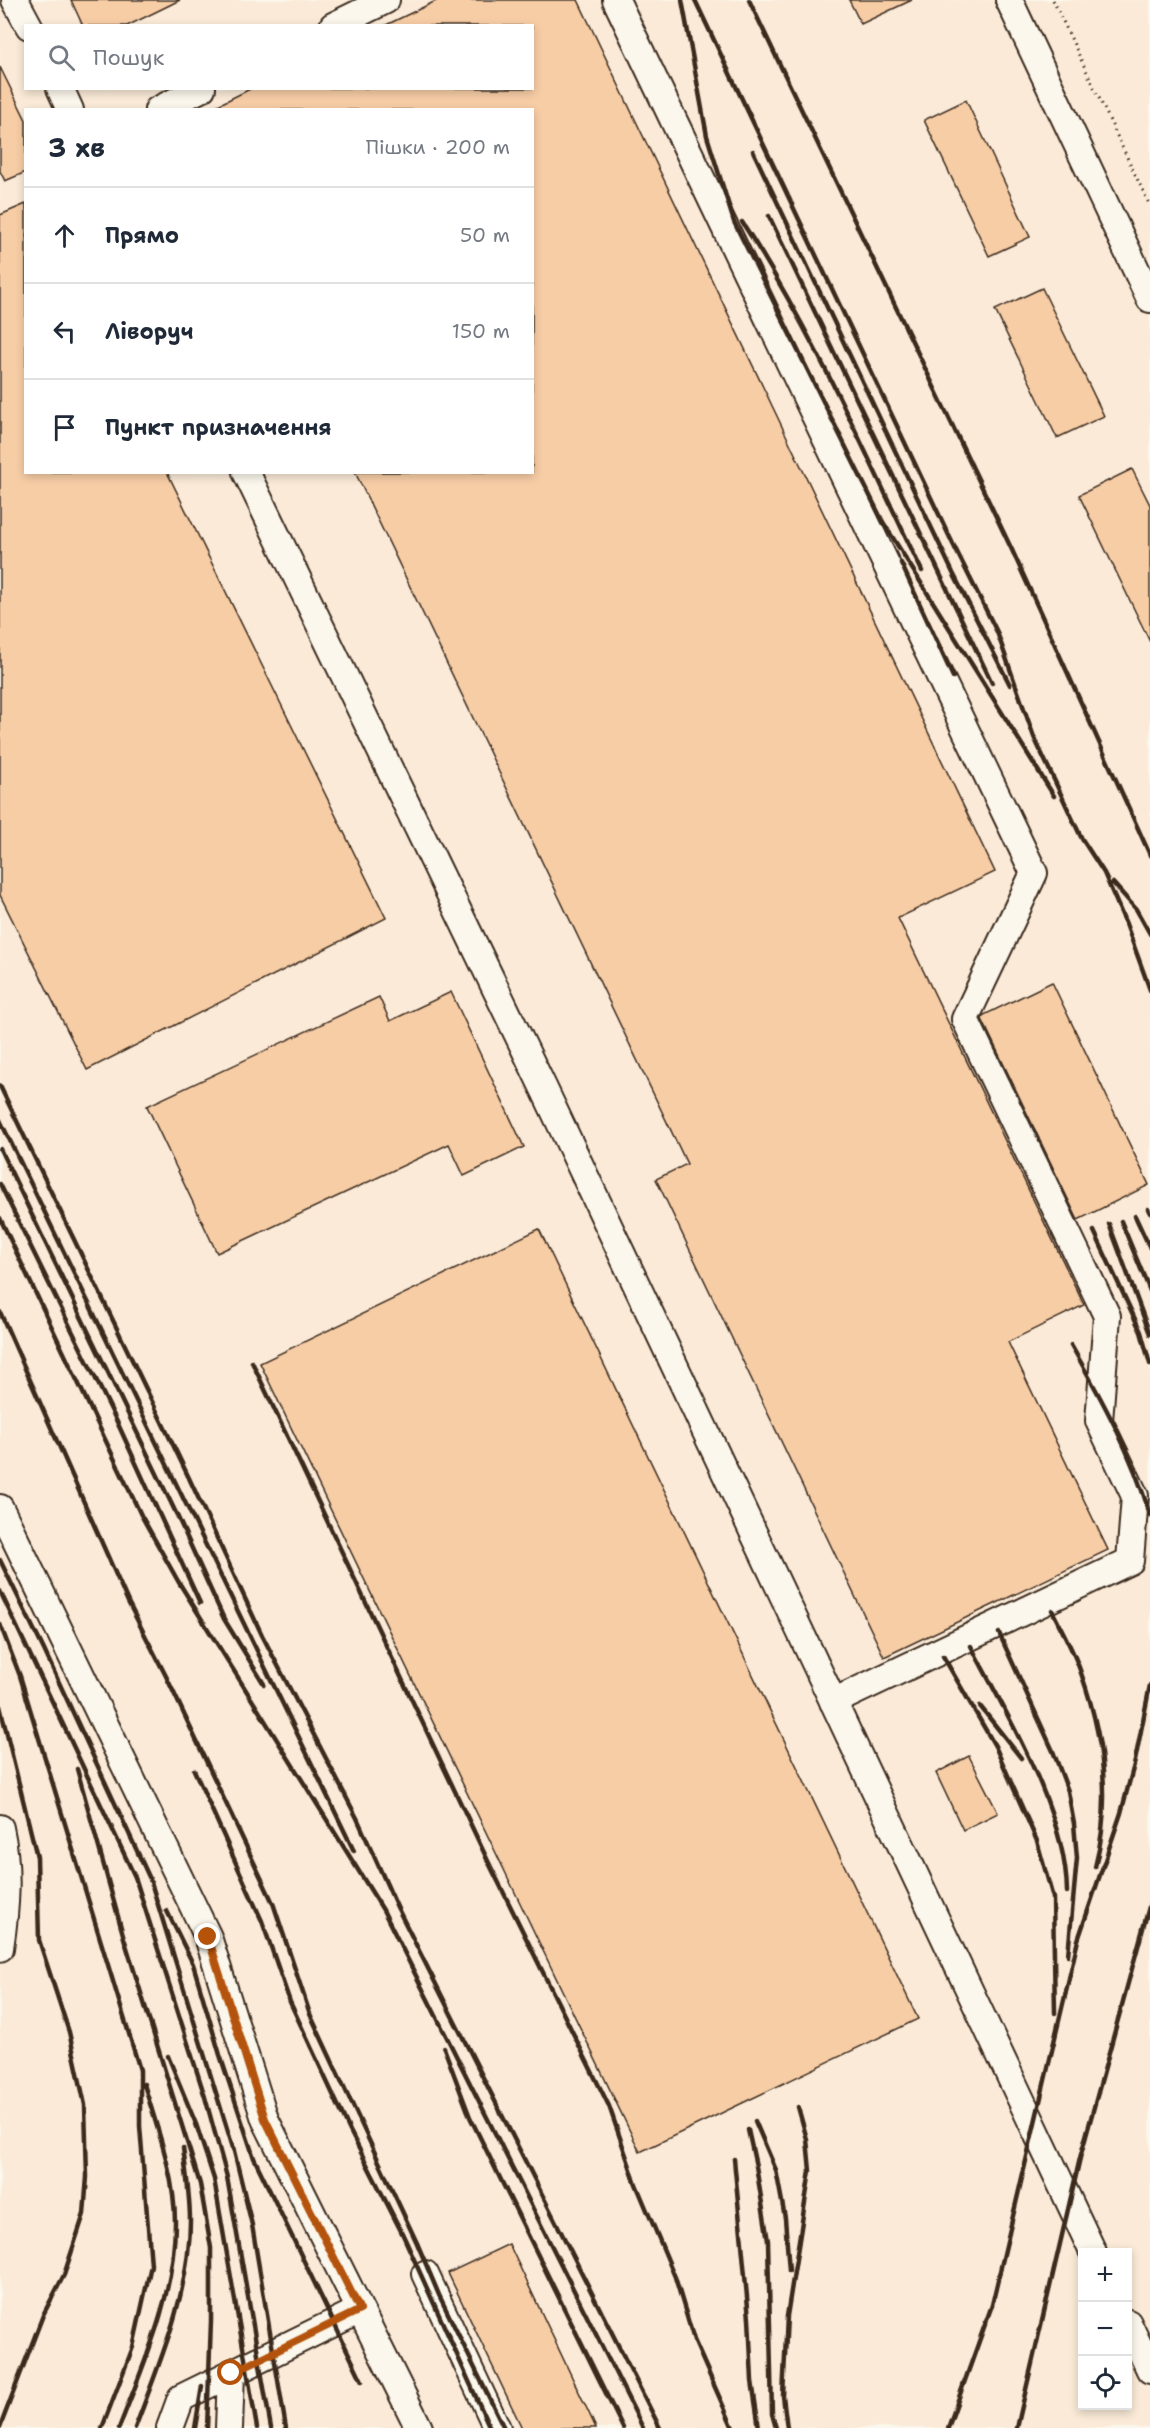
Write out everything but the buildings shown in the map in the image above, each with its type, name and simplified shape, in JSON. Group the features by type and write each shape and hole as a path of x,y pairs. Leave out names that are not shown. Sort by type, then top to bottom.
{"lane":[{"path":"15,0 28,24"},
{"path":"337,24 386,0"},
{"path":"616,0 1034,873 965,1019 1107,1316 1099,1421 1135,1496 1130,1561 833,1702"},
{"path":"1009,0 1150,298"},
{"path":"61,90 69,108"},
{"path":"162,108 198,90"},
{"path":"247,474 544,1089 1091,2248"},
{"path":"0,1508 208,1937 265,2119 419,2428"},
{"path":"0,1828 6,1856 5,1917 0,1948"},
{"path":"425,2274 497,2428"},
{"path":"170,2428 181,2398 360,2310"},
{"path":"1132,2332 1150,2370"},
{"path":"229,2428 231,2373"}],"path":[{"path":"1053,0 1150,206"}],"shaded area":[{"path":"0,0 1150,0 1150,2428 0,2428"}],"railway":[{"path":"682,0 707,136 734,222 883,522 1054,796"},
{"path":"695,0 997,632 1034,737 1082,839 1104,873 1126,924 1150,990"},
{"path":"749,0 1012,550 1150,855"},
{"path":"753,151 953,573 1010,685"},
{"path":"769,216 992,683"},
{"path":"742,222 816,350 922,571"},
{"path":"901,563 953,677"},
{"path":"1113,883 1136,909 1150,934"},
{"path":"0,1086 262,1635 357,1818 397,1907 660,2428"},
{"path":"0,1120 354,1851"},
{"path":"0,1149 175,1511 224,1619 264,1684"},
{"path":"0,1184 118,1424 200,1603"},
{"path":"1148,1209 1150,1213"},
{"path":"1135,1216 1150,1248"},
{"path":"0,1218 141,1515 178,1581 383,1910 643,2428"},
{"path":"1121,1221 1150,1291"},
{"path":"1109,1224 1150,1334"},
{"path":"1094,1231 1141,1332 1150,1364"},
{"path":"0,1312 128,1602 166,1676 273,1903 310,2014 439,2295 504,2428"},
{"path":"1071,1345 1105,1406 1125,1449 1150,1515"},
{"path":"252,1362 488,1861 609,2106 636,2184 675,2277 694,2340 733,2428"},
{"path":"0,1560 150,1879 234,2151 252,2225 286,2428"},
{"path":"0,1591 135,1877 205,2097 227,2177 271,2428"},
{"path":"1052,1610 1078,1665 1089,1697 1100,1745 1104,1794 1100,1843 1095,1867"},
{"path":"0,1624 20,1676 140,2070 140,2126 151,2265 133,2347 102,2428"},
{"path":"999,1633 1053,1751 1068,1791 1077,1858 1068,1955"},
{"path":"971,1646 1017,1734 1046,1798 1064,1861 1067,1892"},
{"path":"943,1656 995,1746 1037,1841 1053,1898 1055,2013"},
{"path":"948,2428 992,2305 1078,1940 1121,1813 1135,1761 1150,1685"},
{"path":"0,1706 37,1857 39,1940 69,2032 85,2105 87,2177 84,2214 64,2275 43,2315 0,2427"},
{"path":"980,1706 1021,1758"},
{"path":"77,1769 124,1938 200,2184 211,2248 207,2428"},
{"path":"194,1770 262,1921 290,2002 350,2131 403,2235 490,2428"},
{"path":"1017,2428 1080,2158 1150,1903"},
{"path":"167,1911 193,1964 254,2158 362,2381"},
{"path":"444,2048 470,2117 623,2428"},
{"path":"168,2056 196,2124 214,2179 257,2428"},
{"path":"119,2428 157,2327 170,2276 174,2249 175,2222 172,2187 144,2084"},
{"path":"787,2428 783,2396 787,2316 810,2171 807,2139 798,2107"},
{"path":"755,2121 776,2170 785,2218 789,2271"},
{"path":"748,2130 768,2241 772,2414 776,2428"},
{"path":"135,2428 172,2326 185,2274 190,2221 183,2148"},
{"path":"734,2159 749,2318 752,2381 759,2428"},
{"path":"195,2428 202,2386"}],"route":[{"path":"208,1937 265,2119 360,2310 231,2373"}]}
